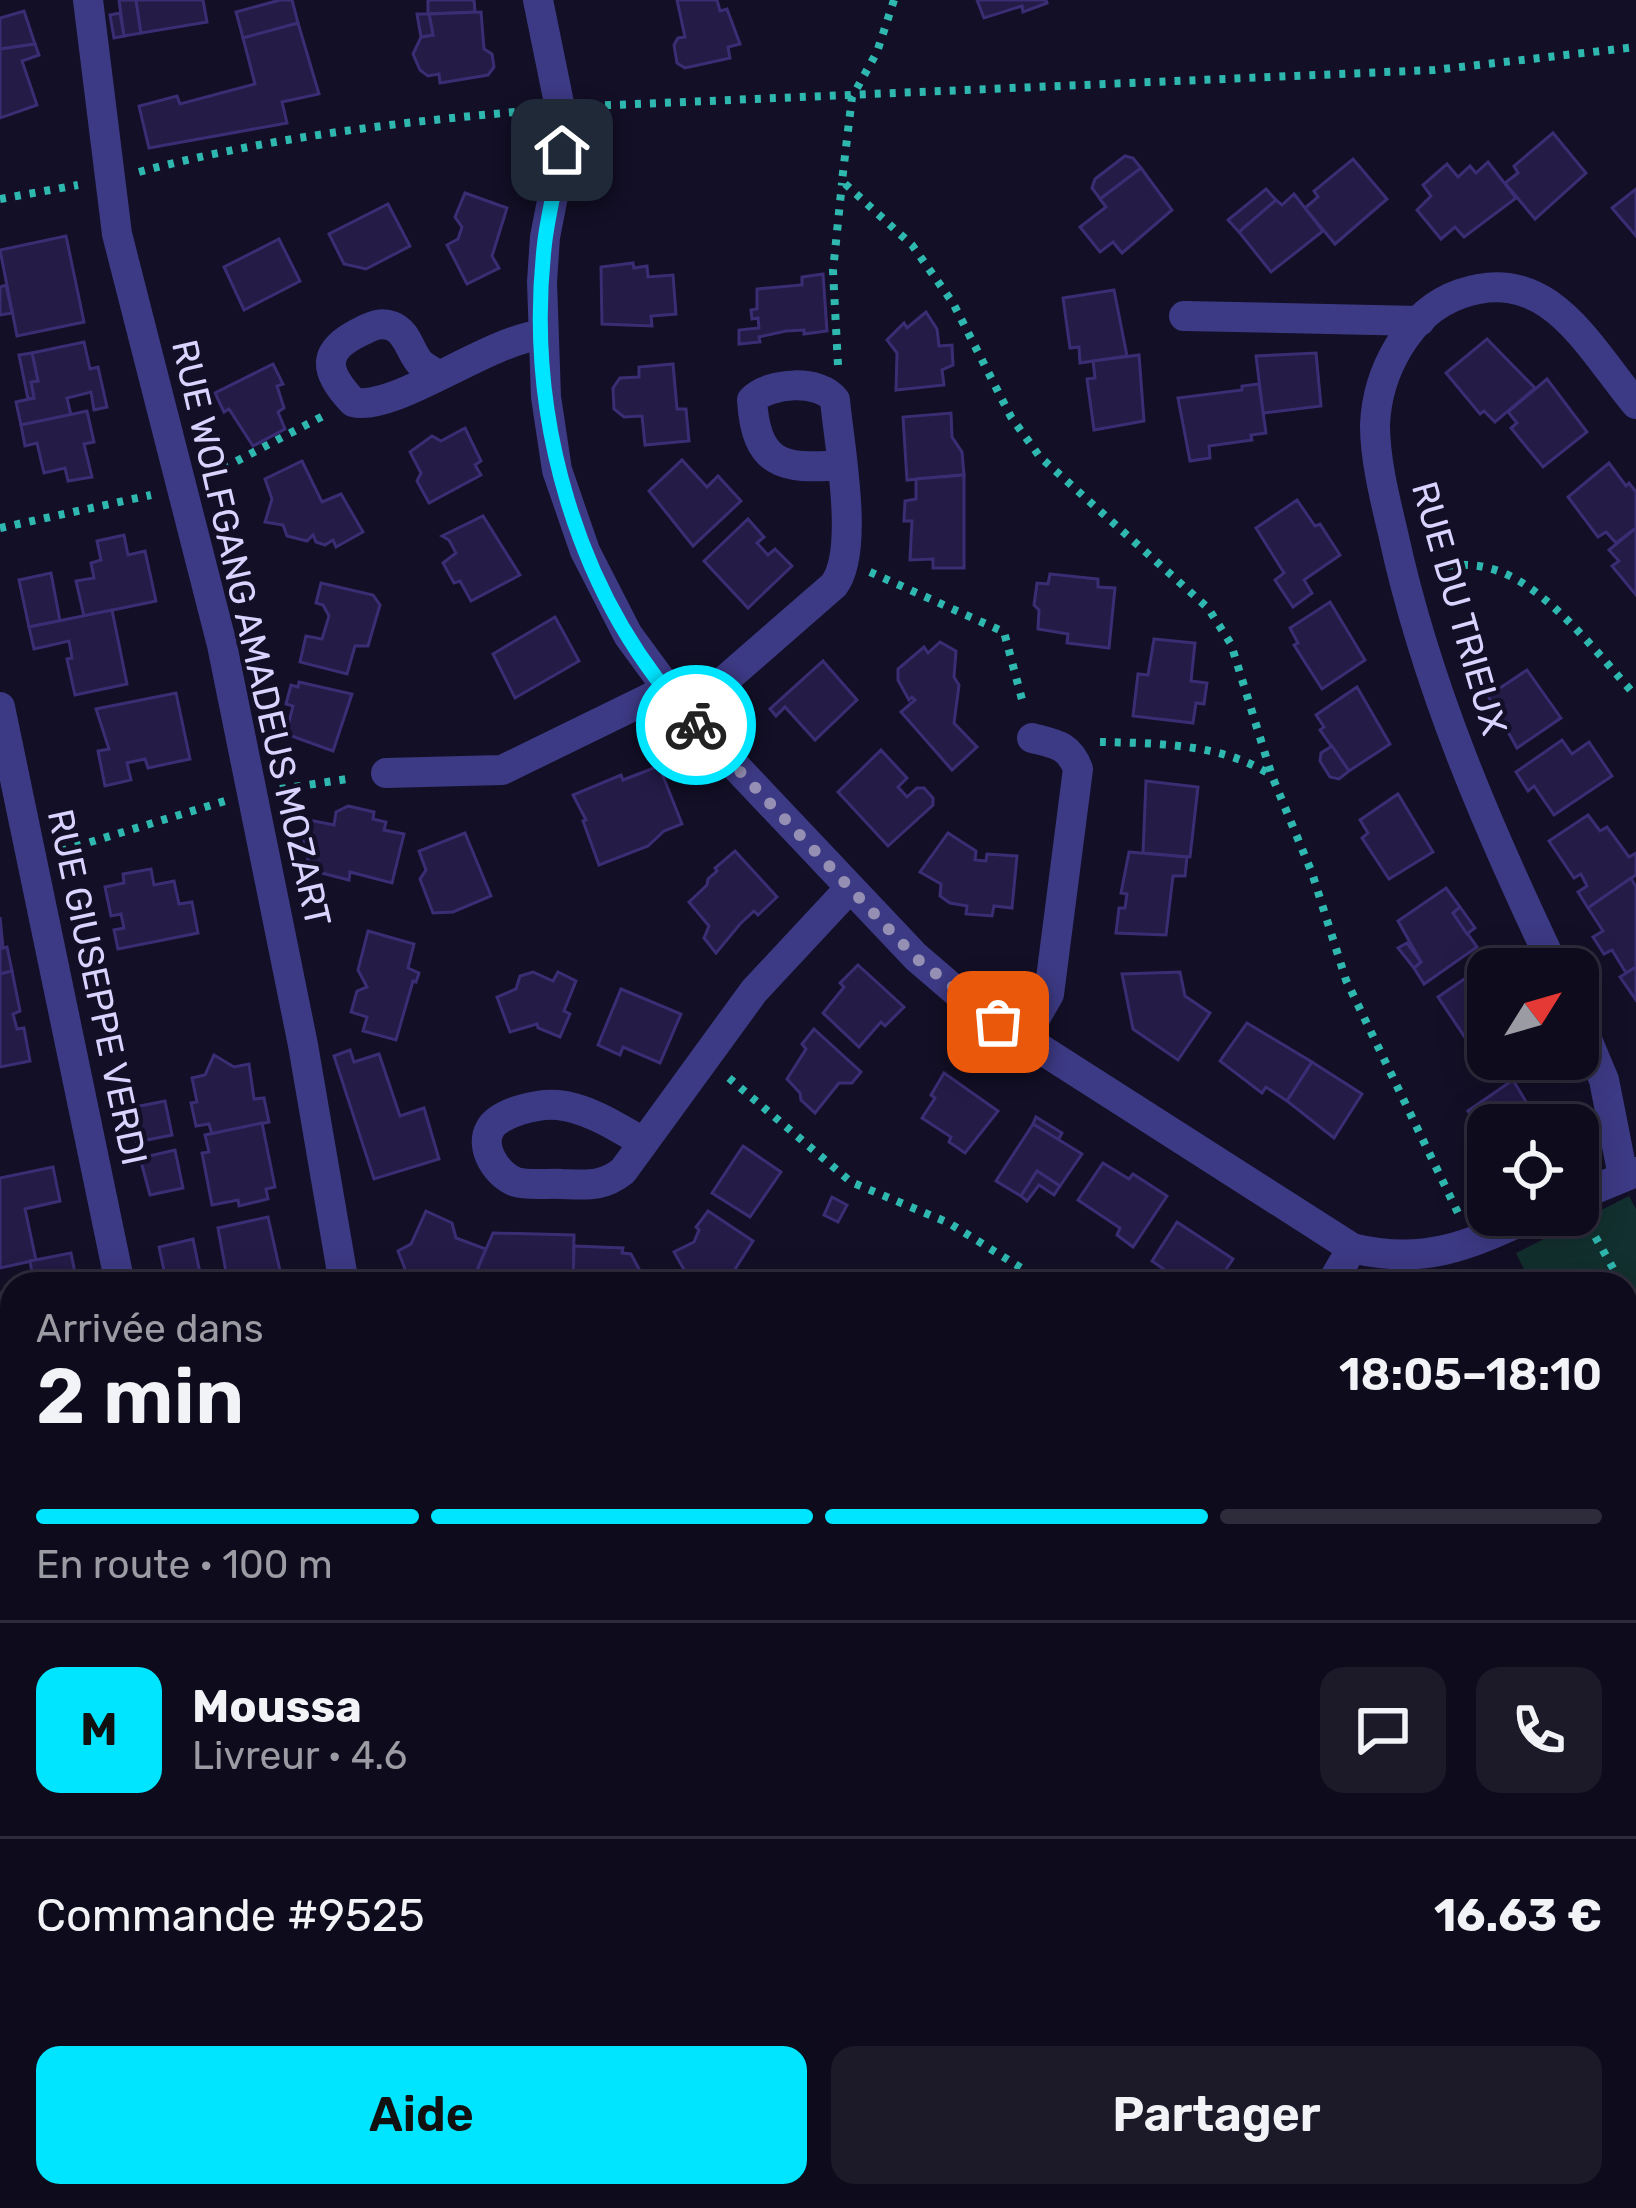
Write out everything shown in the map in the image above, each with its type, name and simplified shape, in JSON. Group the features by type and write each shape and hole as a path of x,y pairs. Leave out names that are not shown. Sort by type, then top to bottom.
{"street":[{"name":"RUE WOLFGANG AMADEUS MOZART","path":"88,0 117,234 183,483 252,793 303,1045 342,1272"},
{"path":"538,0 560,108 562,150 545,238 541,335 557,470 584,551 628,635 676,702 916,958 973,1005 1352,1248 1404,1256 1446,1252 1487,1236"},
{"name":"RUE DU TRIEUX","path":"1545,948 1471,784 1432,684 1401,572 1375,427 1388,366 1402,340 1447,298 1476,288 1507,285 1537,293 1556,309 1636,404"},
{"path":"1184,316 1420,321"},
{"path":"437,375 418,362 396,327 376,324 340,341 330,356 353,402 374,404 437,375 516,338 541,335"},
{"path":"386,773 502,770 676,702 834,585 847,562 841,465 835,400 815,386 766,389 752,400 754,433 765,450 796,467 841,465"},
{"name":"RUE GIUSEPPE VERDI","path":"0,706 117,1272"},
{"path":"1024,1038 1049,994 1078,769 1063,745 1032,737"},
{"path":"643,1142 585,1112 556,1104 508,1116 490,1130 487,1140 493,1163 516,1182 601,1186 623,1171 754,992 850,888"},
{"path":"1599,1068 1630,1174 1599,1187"},
{"path":"1338,1272 1352,1248"}],"path":[{"path":"835,400 833,271 852,97 877,52 894,0"},
{"path":"0,199 108,180 189,158 422,120 640,102 1433,70 1636,46"},
{"path":"842,181 912,244 953,303 1011,418 1040,457 1208,608 1231,644 1272,776 1312,873 1346,980 1469,1244"},
{"path":"0,528 166,492 208,476 353,402"},
{"path":"847,562 1004,632 1032,737"},
{"path":"1401,572 1461,565 1507,574 1560,614 1636,696"},
{"path":"1063,745 1104,742 1222,752 1250,761 1272,776"},
{"path":"31,860 252,793 386,773"},
{"path":"704,1058 850,1182 949,1223 1028,1272"},
{"path":"1594,1236 1615,1272"}],"green space":[{"path":"1629,1196 1636,1209 1636,1272 1525,1272 1516,1253 1550,1236 1599,1236 1599,1211"}],"building":[{"path":"119,0 136,0 141,33 124,36"},
{"path":"136,0 203,0 207,22 141,33"},
{"path":"292,0 298,23 243,38 236,12"},
{"path":"428,0 474,0 475,12 428,14"},
{"path":"677,0 717,0 720,11 727,9 740,44 728,47 730,58 685,68 677,63 674,45 685,37"},
{"path":"977,0 1046,0 1047,3 984,18"},
{"path":"24,11 35,44 0,49 0,18"},
{"path":"481,12 484,49 492,54 494,67 488,75 440,83 439,74 428,76 420,70 413,54 421,37 433,35 429,14"},
{"path":"120,13 124,36 114,38 110,15"},
{"path":"417,14 429,14 433,35 421,37"},
{"path":"298,23 319,94 282,102 287,123 149,148 139,106 177,96 180,104 255,84 243,38"},
{"path":"35,44 39,55 22,61 37,105 0,118 0,49"},
{"path":"1553,133 1586,173 1535,219 1505,183 1518,173 1514,166"},
{"path":"1125,156 1141,168 1100,199 1092,188 1095,179"},
{"path":"1353,159 1387,199 1335,244 1305,208 1318,197 1314,191"},
{"path":"1488,162 1516,198 1464,237 1455,227 1441,239 1417,210 1431,196 1423,185 1447,164 1458,177 1470,166 1476,173"},
{"path":"1141,168 1172,210 1122,253 1113,242 1100,252 1080,227 1106,207 1100,199"},
{"path":"1266,189 1276,200 1239,232 1228,220"},
{"path":"1636,189 1636,236 1612,208"},
{"path":"465,193 507,208 492,256 499,268 467,284 447,245 458,239 462,227 455,217"},
{"path":"1294,194 1323,231 1271,272 1239,232 1276,200 1282,205"},
{"path":"388,204 410,246 366,269 344,264 329,234"},
{"path":"66,236 84,322 17,336 0,250"},
{"path":"279,239 300,281 244,310 224,267"},
{"path":"633,263 634,268 647,266 648,277 673,275 676,314 651,316 652,326 602,324 601,267"},
{"path":"823,274 827,331 786,331 759,337 760,342 739,344 739,330 759,328 751,310 757,309 757,289 802,285 802,277"},
{"path":"6,285 12,313 0,315 0,287"},
{"path":"1114,290 1127,356 1080,363 1079,347 1070,348 1063,298"},
{"path":"926,312 937,329 939,346 952,345 953,365 942,370 944,385 896,390 897,353 887,340 904,323 907,328"},
{"path":"1487,339 1535,388 1495,422 1484,411 1480,414 1446,373"},
{"path":"84,342 90,369 98,367 107,407 94,410 91,392 67,398 71,415 21,425 16,402 34,398 31,382 38,381 32,353"},
{"path":"32,353 38,381 31,382 34,398 28,399 19,355"},
{"path":"1316,353 1321,406 1263,413 1256,356"},
{"path":"1139,355 1144,421 1094,430 1087,379 1095,378 1093,361"},
{"path":"273,364 283,384 277,386 284,408 278,412 285,429 253,446 229,409 224,412 215,393"},
{"path":"673,364 677,409 686,409 689,441 645,445 642,416 624,417 614,409 613,388 620,378 639,377 639,367"},
{"path":"1547,379 1587,432 1543,467 1511,428 1517,423 1508,412"},
{"path":"1259,384 1266,433 1251,435 1252,440 1209,446 1210,458 1190,461 1178,398"},
{"path":"87,411 94,442 84,444 92,477 68,481 65,468 44,473 37,443 25,446 21,425"},
{"path":"951,413 952,437 962,452 964,475 907,480 903,417"},
{"path":"465,428 481,461 475,465 481,475 429,503 410,452 432,436 441,441"},
{"path":"682,460 707,487 718,476 741,501 693,546 649,491"},
{"path":"302,461 322,502 341,494 363,532 336,547 333,540 325,545 316,542 313,535 307,541 287,536 283,525 265,522 272,499 265,479"},
{"path":"1609,463 1636,492 1636,528 1616,543 1606,532 1598,537 1568,497"},
{"path":"964,475 964,568 933,568 933,559 910,560 912,521 904,521 905,501 916,499 916,479"},
{"path":"1297,500 1340,555 1304,580 1312,593 1293,607 1275,580 1284,573 1256,528"},
{"path":"483,516 520,575 471,601 443,563 456,553 442,536"},
{"path":"748,519 764,537 757,543 768,555 775,549 792,566 748,608 704,561"},
{"path":"1636,528 1636,595 1612,566 1619,561 1609,550"},
{"path":"124,535 128,555 145,551 156,601 84,616 76,581 94,578 91,563 101,560 97,541"},
{"path":"51,573 60,621 29,627 19,580"},
{"path":"1050,574 1098,579 1098,587 1115,588 1109,648 1067,643 1068,634 1038,629 1037,583 1048,584"},
{"path":"321,583 373,595 380,605 368,646 355,646 347,674 300,662 306,636 322,639 329,616 316,603"},
{"path":"1330,602 1365,660 1322,689 1294,645 1298,643 1290,628"},
{"path":"112,610 127,684 75,695 67,659 72,658 69,641 34,649 29,627"},
{"path":"555,617 579,661 515,698 493,654"},
{"path":"1154,639 1195,643 1191,681 1207,683 1204,704 1196,703 1193,723 1133,716 1138,674 1148,675"},
{"path":"940,642 956,651 954,677 959,685 954,723 977,747 952,770 901,712 915,700 909,700 898,680 898,669 924,647 928,653"},
{"path":"823,661 857,700 815,740 785,707 776,716 770,709"},
{"path":"1527,670 1561,718 1517,748 1488,696"},
{"path":"299,682 352,694 333,751 286,734 293,706 286,704 291,685 298,687"},
{"path":"1357,687 1390,744 1349,771 1320,730 1324,727 1316,715"},
{"path":"176,693 190,759 148,768 145,759 127,763 131,780 105,786 98,751 109,749 96,709"},
{"path":"1562,740 1572,754 1589,742 1612,776 1554,815 1534,786 1528,791 1516,772"},
{"path":"1332,746 1349,771 1339,779 1330,777 1320,761 1321,753"},
{"path":"881,750 907,778 898,787 907,797 924,788 933,798 933,805 888,846 838,792"},
{"path":"659,766 682,824 664,831 648,846 599,865 573,795 621,775 623,780"},
{"path":"1146,781 1198,787 1190,857 1143,853"},
{"path":"1398,794 1433,852 1389,879 1362,838 1368,833 1360,820"},
{"path":"348,806 374,812 373,819 386,822 384,830 404,834 392,883 350,872 349,880 310,870 304,840 309,820 334,825 336,812"},
{"path":"1588,815 1600,831 1607,827 1629,857 1636,853 1636,875 1588,908 1578,892 1587,886 1581,874 1574,878 1549,841"},
{"path":"465,833 491,896 453,912 433,913 420,879 426,870 419,851"},
{"path":"948,833 976,851 975,860 986,861 987,854 1017,856 1012,908 994,906 992,916 966,914 967,906 940,896 941,884 920,872"},
{"path":"735,851 777,897 758,915 754,911 716,953 704,938 709,926 689,902"},
{"path":"1129,852 1187,857 1185,876 1173,876 1166,935 1116,933 1119,908 1125,908 1127,894 1121,893"},
{"path":"151,869 154,885 174,881 179,904 192,902 198,933 118,949 114,930 124,928 121,914 111,916 105,887 124,883 123,874"},
{"path":"1631,878 1636,887 1636,967 1626,973 1612,950 1604,954 1593,937 1603,931 1588,908"},
{"path":"1446,888 1460,907 1453,913 1477,947 1467,948 1467,954 1424,984 1414,968 1421,962 1398,921"},
{"path":"1460,907 1475,928 1467,934 1453,913"},
{"path":"0,917 3,948 7,947 12,971 0,974"},
{"path":"368,931 414,944 408,968 419,973 396,1040 363,1031 367,1017 351,1012 357,991 367,987 358,970"},
{"path":"1407,943 1421,962 1414,968 1398,948"},
{"path":"858,965 904,1007 885,1026 881,1022 859,1047 823,1013 844,987 840,983"},
{"path":"1636,967 1636,1000 1620,977"},
{"path":"12,971 20,1011 13,1014 17,1029 24,1028 30,1061 0,1067 0,974"},
{"path":"533,972 553,981 558,972 576,981 560,1037 537,1024 510,1032 497,997 516,989 520,976"},
{"path":"1180,972 1185,996 1210,1013 1178,1060 1133,1029 1122,974"},
{"path":"1467,977 1467,1040 1438,997"},
{"path":"621,989 681,1014 660,1063 623,1047 620,1055 598,1045"},
{"path":"1247,1023 1312,1062 1287,1101 1266,1087 1262,1093 1220,1061"},
{"path":"814,1029 861,1072 852,1083 839,1083 815,1113 787,1079"},
{"path":"350,1050 354,1062 379,1054 400,1116 424,1108 439,1159 374,1179 334,1056"},
{"path":"214,1055 234,1067 249,1064 254,1099 264,1098 269,1122 212,1134 209,1124 196,1126 192,1078 205,1075"},
{"path":"1312,1062 1362,1094 1334,1138 1287,1101"},
{"path":"944,1073 998,1111 965,1153 922,1118"},
{"path":"1513,1080 1527,1104 1478,1104"},
{"path":"165,1101 172,1135 137,1142 130,1108"},
{"path":"1036,1117 1062,1133 1058,1140 1033,1124"},
{"path":"262,1123 275,1187 266,1189 268,1199 239,1206 238,1200 212,1205 202,1153 209,1152 205,1135"},
{"path":"1033,1124 1082,1154 1060,1186 1037,1171 1021,1196 996,1181"},
{"path":"743,1146 781,1172 750,1217 712,1193"},
{"path":"175,1150 183,1188 150,1195 140,1158"},
{"path":"1103,1163 1129,1179 1133,1174 1167,1196 1133,1247 1117,1235 1120,1228 1078,1200"},
{"path":"53,1167 60,1201 25,1209 36,1260 0,1268 0,1178"},
{"path":"1037,1171 1060,1186 1054,1195 1039,1185 1027,1201 1021,1196"},
{"path":"832,1197 847,1205 838,1222 824,1215"},
{"path":"426,1211 452,1223 456,1238 486,1249 476,1272 406,1272 398,1251 411,1244"},
{"path":"708,1211 753,1241 733,1272 685,1272 674,1252 694,1242 696,1227"},
{"path":"268,1217 280,1272 226,1272 218,1228"},
{"path":"1177,1222 1233,1259 1224,1272 1168,1272 1152,1261"},
{"path":"493,1233 574,1235 573,1272 476,1272"},
{"path":"193,1239 200,1272 164,1272 159,1247"},
{"path":"574,1246 623,1248 622,1253 631,1254 641,1272 573,1272"},
{"path":"71,1253 75,1272 32,1272 30,1261"}],"way so far":[{"path":"696,725 916,958 998,1022"}],"route":[{"path":"562,150 545,238 541,335 557,470 584,551 628,635 696,725"}]}
